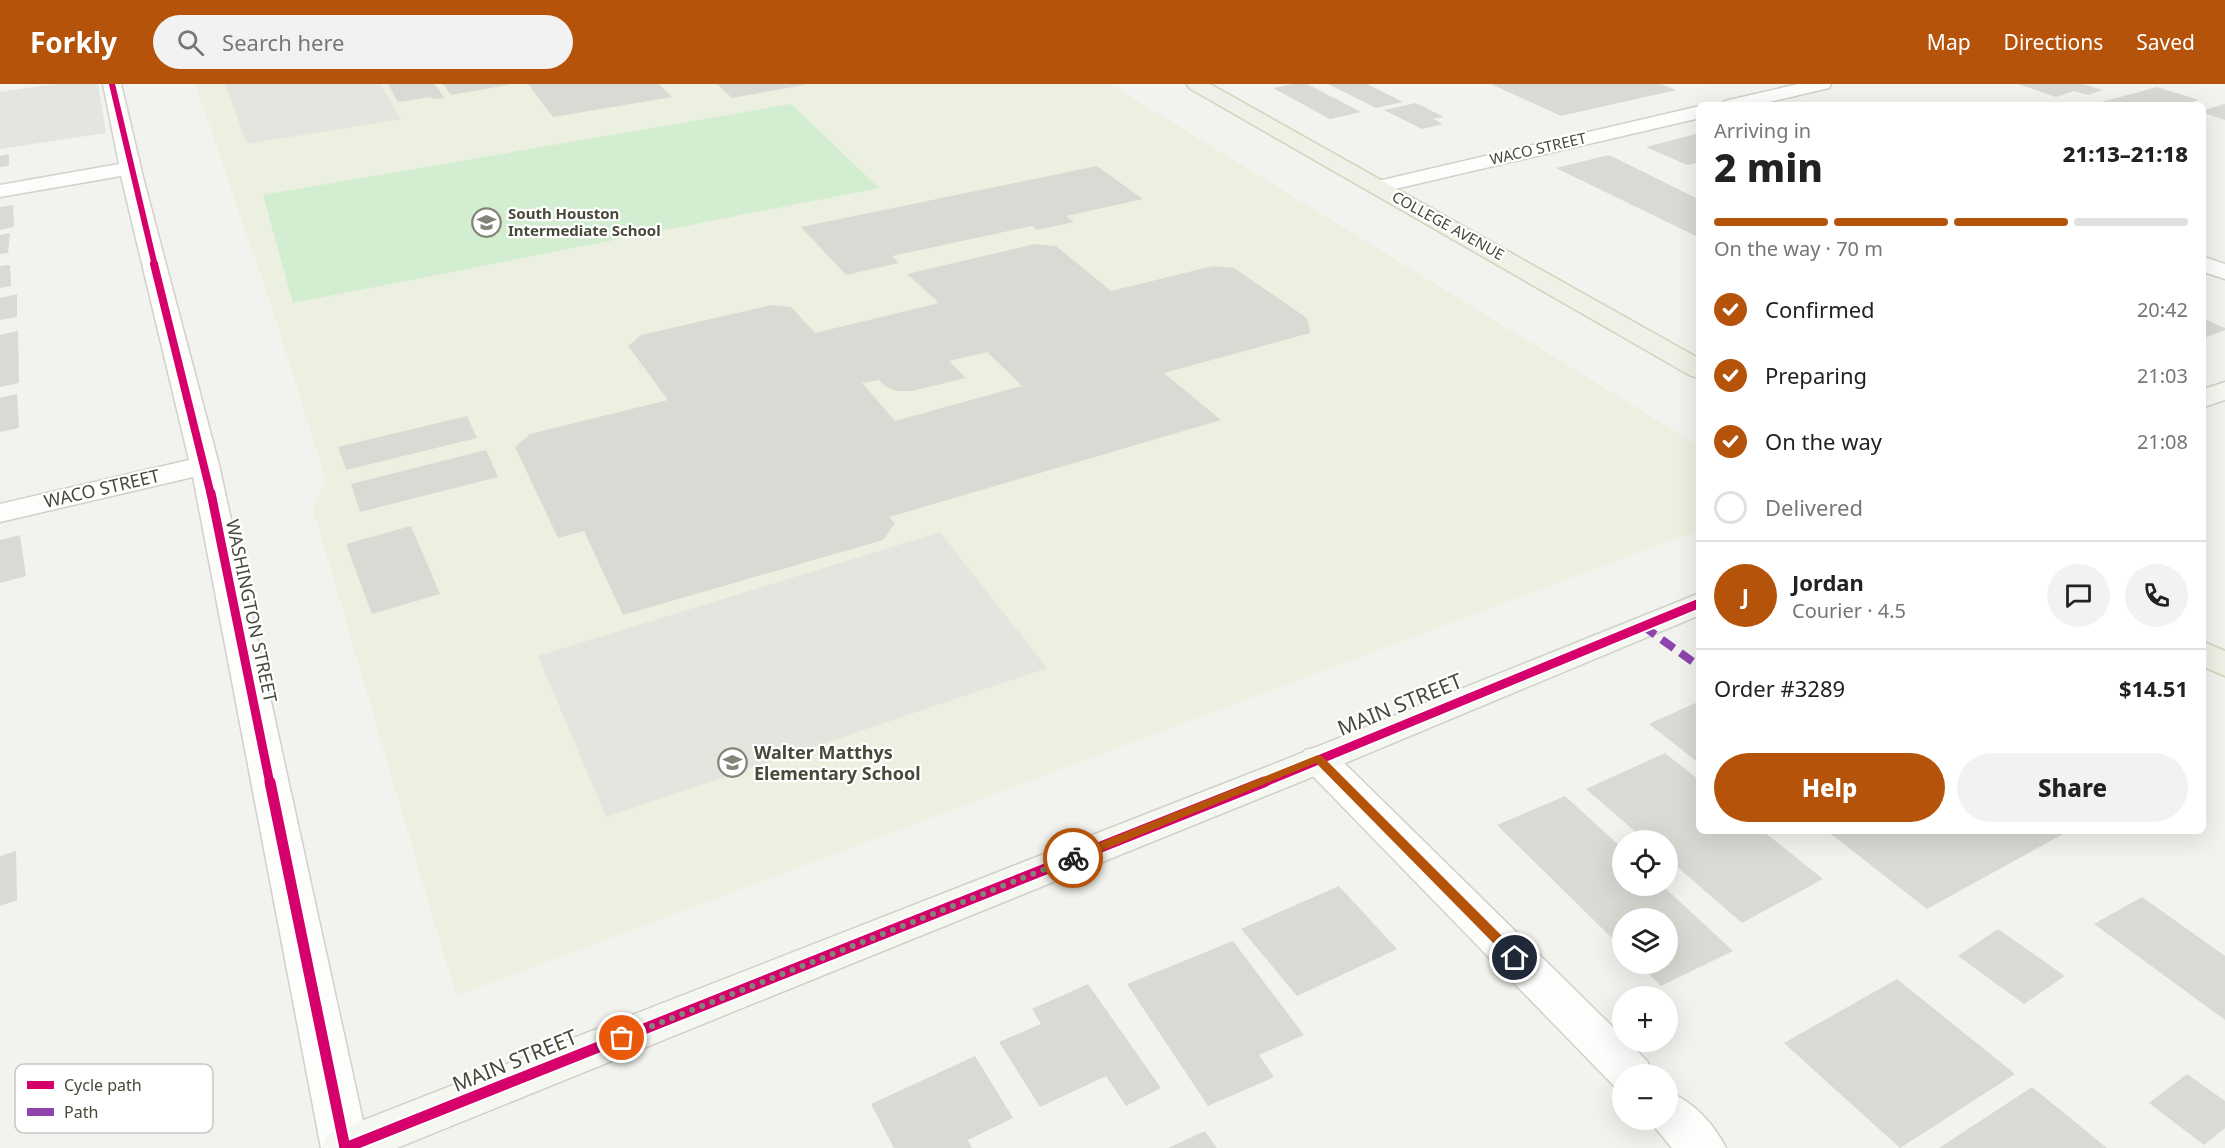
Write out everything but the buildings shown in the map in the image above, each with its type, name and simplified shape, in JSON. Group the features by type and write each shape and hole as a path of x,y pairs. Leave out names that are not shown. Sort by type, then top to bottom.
{"main road":[{"name":"COLLEGE AVENUE","path":"1196,84 1696,368"},
{"path":"2206,653 2225,664"}],"street":[{"name":"WASHINGTON STREET","path":"112,84 130,168 205,465 345,1148"},
{"path":"1744,84 1790,102"},
{"path":"1746,102 1822,84"},
{"name":"WACO STREET","path":"1378,187 1696,113"},
{"path":"0,191 130,168"},
{"path":"2206,265 2225,272"},
{"path":"2206,398 2225,390"},
{"name":"WACO STREET","path":"0,513 205,465"},
{"name":"MAIN STREET","path":"345,1148 1318,759 1696,605"},
{"path":"1318,759 1621,1064"},
{"path":"1678,1123 1702,1148"}],"shaded area":[{"path":"55,84 98,84 106,133 0,149 0,92"},
{"name":"Walter Matthys Elementary School","path":"195,84 1110,84 1696,444 1696,531 456,996 313,509 326,480 274,314"},
{"path":"225,84 380,84 401,119 247,144"},
{"path":"940,532 1047,668 606,817 538,656"}],"green space":[{"path":"791,104 879,188 293,303 263,195"}],"marked path":[{"path":"1643,626 1696,664"}],"cycle path":[{"path":"112,84 133,181 205,465 345,1148"},
{"path":"345,1148 1282,775 1696,605"}],"way so far":[{"path":"622,1038 1073,858"}],"place":[{"name":"South Houston Intermediate School","path":"487,223"},
{"name":"Walter Matthys Elementary School","path":"733,763"}],"route":[{"path":"1073,858 1318,759 1515,958"}]}
